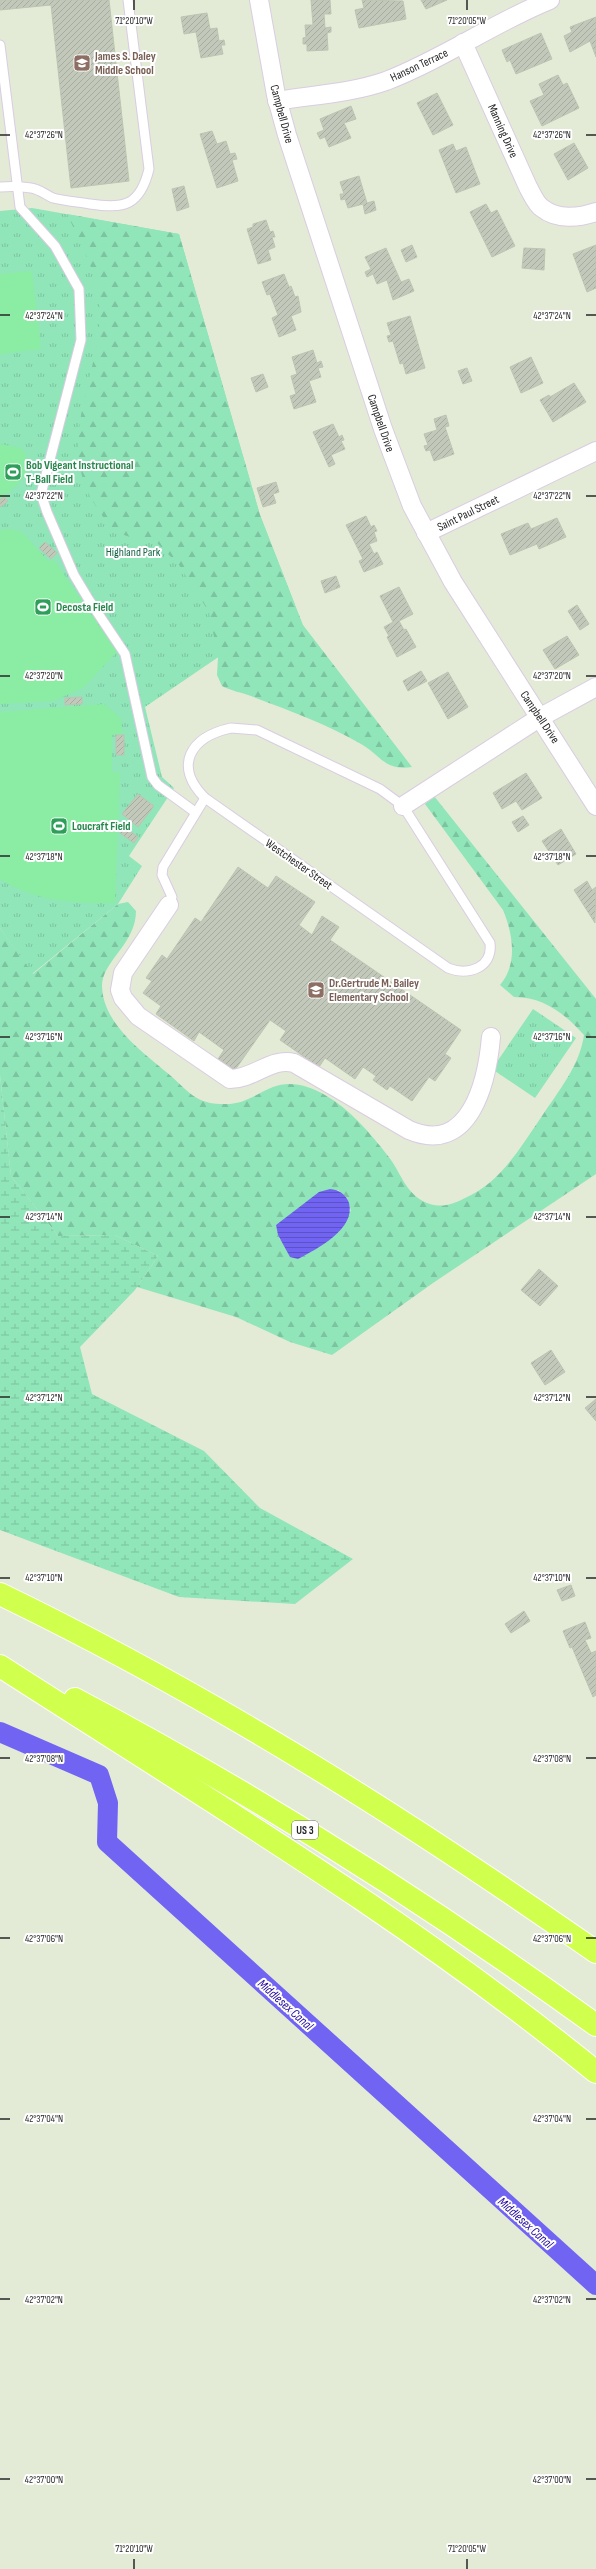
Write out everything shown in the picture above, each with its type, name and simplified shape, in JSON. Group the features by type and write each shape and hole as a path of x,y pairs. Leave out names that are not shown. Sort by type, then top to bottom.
{"highway":[{"path":"0,1594 81,1635 255,1732 596,1941"},
{"name":"US 3","path":"0,1659 144,1736 331,1846 444,1919 596,2025"},
{"path":"0,1666 413,1934 527,2017 596,2072"},
{"path":"440,1846 596,1952"}],"street":[{"name":"Campbell Drive","path":"258,0 277,101 383,429 412,506 453,582 539,718 555,739 596,806"},
{"name":"Hanson Terrace","path":"277,101 384,82 410,71 550,0"},
{"name":"Manning Drive","path":"463,43 528,187 541,208 551,214 568,217 586,216 596,212"},
{"name":"Saint Paul Street","path":"426,533 596,451"},
{"path":"403,806 539,718 596,687"},
{"path":"169,904 123,973 120,990 123,998 138,1016 230,1078 243,1077 280,1062 294,1063 409,1130 429,1136 441,1134 459,1126 468,1118 487,1069 491,1037"}],"lane":[{"path":"0,187 17,186 33,188 66,201 103,206 119,206 130,203 143,190 149,170 128,0"},
{"path":"0,45 3,98 20,208 55,246 79,289 81,340 42,486 43,500 74,575 88,600 125,654 152,777 158,785 195,812"},
{"name":"Westchester Street","path":"244,728 257,730 380,789 403,806 490,943 489,956 479,968 464,973 448,968 205,798 196,789 190,776 190,761 197,743 216,731 244,728"},
{"path":"169,904 172,897 162,875 163,866 205,798"}],"green space":[{"name":"Highland Park","path":"32,208 179,234 260,515 295,605 145,707 162,777 174,788 129,856 142,866 118,904 32,974 0,928 0,211"},
{"path":"67,214 179,234 260,515 303,625 412,767 403,768 389,765 361,744 335,730 293,712 222,686 217,675 218,657 209,612 179,565 154,540 127,536 114,529 97,508 85,485 79,462 78,440 81,417 96,347 100,323 100,309 91,267"},
{"path":"32,271 41,349 0,354 0,274"},
{"name":"Bob Vigeant Instructional T-Ball Field","path":"0,444 21,448 28,463 24,477 0,499"},
{"name":"Decosta Field","path":"11,529 22,532 48,561 54,560 117,652 83,688 53,701 0,704 0,530"},
{"name":"Loucraft Field","path":"104,704 121,718 122,734 112,735 112,772 120,772 115,903 56,900 41,897 14,887 0,879 0,712"},
{"path":"434,796 596,999 596,1174 433,1283 332,1355 290,1342 236,1317 137,1287 158,1256 115,1235 58,1236 11,1176 0,1075 0,928 33,974 118,904 128,902 136,911 135,923 131,933 107,968 103,977 102,986 104,1000 109,1013 117,1026 127,1037 194,1096 200,1100 210,1103 231,1104 244,1101 273,1087 286,1084 300,1085 319,1092 343,1107 359,1122 393,1162 404,1182 413,1194 432,1205 441,1206 450,1204 476,1192 488,1184 508,1164 568,1078 578,1057 584,1035 569,1020 553,1008 535,1000 514,997 500,985 506,977 509,968 512,949 509,929 503,910 425,804","holes":["338,1190 347,1198 351,1211 280,1240 276,1225"]},
{"path":"533,1009 576,1038 535,1098 492,1069"},
{"path":"0,1075 11,1176 58,1236 115,1235 158,1256 135,1290 80,1347 92,1394 204,1451 260,1508 353,1559 295,1604 179,1597 0,1530"}],"shaded area":[{"path":"330,1189 342,1193 348,1200 350,1212 347,1221 341,1230 315,1250 298,1259 290,1257 278,1235 276,1225 319,1192"}],"building":[{"path":"0,0 109,0 129,181 71,188 51,5 0,10"},
{"path":"311,0 330,0 331,14 324,14 325,28 331,27 331,32 327,33 328,50 307,51 307,44 303,44 303,38 306,37 305,25 313,25"},
{"path":"362,0 403,1 406,19 359,28 355,10 364,8"},
{"path":"421,0 447,0 426,9"},
{"path":"207,13 210,29 217,28 219,41 224,40 225,45 221,45 223,54 201,58 196,32 184,34 181,17"},
{"path":"596,17 596,57 590,41 570,52 564,36 572,32 570,27"},
{"path":"541,33 552,59 516,74 510,60 507,62 502,50"},
{"path":"558,75 563,85 567,83 579,108 542,126 530,101 544,95 539,84"},
{"path":"437,93 453,125 433,135 417,103"},
{"path":"351,106 356,119 344,123 351,138 329,147 325,137 320,139 317,133 324,130 320,119"},
{"path":"212,131 217,144 226,141 230,154 235,153 237,159 232,160 238,181 217,188 200,134"},
{"path":"574,143 588,168 568,180 554,154"},
{"path":"453,144 456,151 466,147 480,184 456,193 439,150"},
{"path":"359,176 367,203 374,201 376,210 365,214 363,204 348,208 345,199 341,200 340,194 344,194 340,182"},
{"path":"184,186 189,207 177,211 172,189"},
{"path":"486,204 491,213 497,210 515,246 492,257 470,212"},
{"path":"266,220 270,232 273,231 275,237 272,237 275,247 268,250 271,260 258,264 247,229 253,227 253,224"},
{"path":"412,245 417,257 406,262 401,250"},
{"path":"596,245 596,288 587,292 573,254"},
{"path":"386,248 401,282 409,279 414,291 393,300 387,280 377,284 373,274 367,277 365,272 371,269 365,257"},
{"path":"524,248 545,249 544,270 522,268"},
{"path":"284,274 295,297 298,296 301,312 291,316 296,330 279,337 272,318 278,315 270,294 267,295 262,282"},
{"path":"410,316 425,368 406,374 403,363 400,364 393,341 389,342 387,336 391,335 387,323"},
{"path":"313,350 317,363 321,361 323,367 318,368 321,377 309,381 316,402 294,409 290,396 296,394 291,376 297,374 292,357"},
{"path":"531,357 543,383 521,393 510,367"},
{"path":"467,368 472,381 463,384 458,371"},
{"path":"263,374 268,387 256,392 251,378"},
{"path":"574,383 586,402 553,422 540,400 549,395 550,397"},
{"path":"446,415 449,426 445,427 454,454 434,461 430,450 426,451 424,446 428,445 424,434 437,430 434,419"},
{"path":"333,424 339,437 342,435 344,440 341,441 345,449 331,455 335,464 329,467 313,432"},
{"path":"276,482 279,492 273,494 276,503 263,507 257,488"},
{"path":"4,497 8,501 0,507 0,500"},
{"path":"366,516 371,527 374,525 377,531 374,532 377,541 369,544 374,554 377,552 383,564 364,572 359,561 363,559 346,525"},
{"path":"557,518 566,537 539,549 537,544 510,555 501,534 528,523 531,529"},
{"path":"45,542 57,553 51,559 39,548"},
{"path":"336,576 340,587 325,593 321,581"},
{"path":"399,587 413,614 399,621 404,630 406,629 416,647 397,657 387,637 389,636 384,627 393,622 380,596"},
{"path":"577,605 589,624 580,630 568,611"},
{"path":"567,636 579,655 555,669 543,650"},
{"path":"421,671 427,681 408,691 403,681"},
{"path":"448,672 468,707 448,719 428,683"},
{"path":"82,697 82,704 65,705 65,698"},
{"path":"116,735 124,735 124,755 116,755"},
{"path":"526,773 542,798 522,810 516,801 502,809 493,793"},
{"path":"138,794 154,806 138,827 122,814"},
{"path":"523,816 529,825 518,832 512,822"},
{"path":"124,827 138,837 134,843 120,833"},
{"path":"561,829 576,854 558,865 542,841"},
{"path":"238,867 268,888 276,876 315,902 299,925 312,935 322,916 339,927 330,940 461,1030 445,1054 451,1058 435,1081 429,1077 412,1101 390,1086 387,1090 373,1080 376,1076 363,1067 355,1079 325,1058 319,1067 280,1040 286,1031 270,1020 235,1070 218,1059 224,1050 199,1032 194,1041 156,1014 161,1006 143,993 152,981 146,978 162,955 167,959 195,918 201,922"},
{"path":"587,881 592,890 596,887 595,923 574,890"},
{"path":"539,1269 558,1286 540,1306 521,1290"},
{"path":"551,1350 565,1372 545,1385 531,1363"},
{"path":"596,1399 596,1421 585,1408"},
{"path":"571,1585 575,1596 562,1601 557,1590"},
{"path":"524,1611 530,1621 511,1633 505,1624"},
{"path":"585,1622 591,1638 585,1640 591,1653 596,1651 596,1695 593,1697 572,1647 570,1648 563,1631"}],"waterway":[{"name":"Middlesex Canal","path":"0,1732 99,1775 108,1803 107,1842 596,2285"}],"place":[{"name":"James S. Daley Middle School","path":"82,63"},
{"name":"Bob Vigeant Instructional T-Ball Field","path":"13,472"},
{"name":"Decosta Field","path":"43,607"},
{"name":"Loucraft Field","path":"59,826"},
{"name":"Dr.Gertrude M. Bailey Elementary School","path":"316,990"}]}
